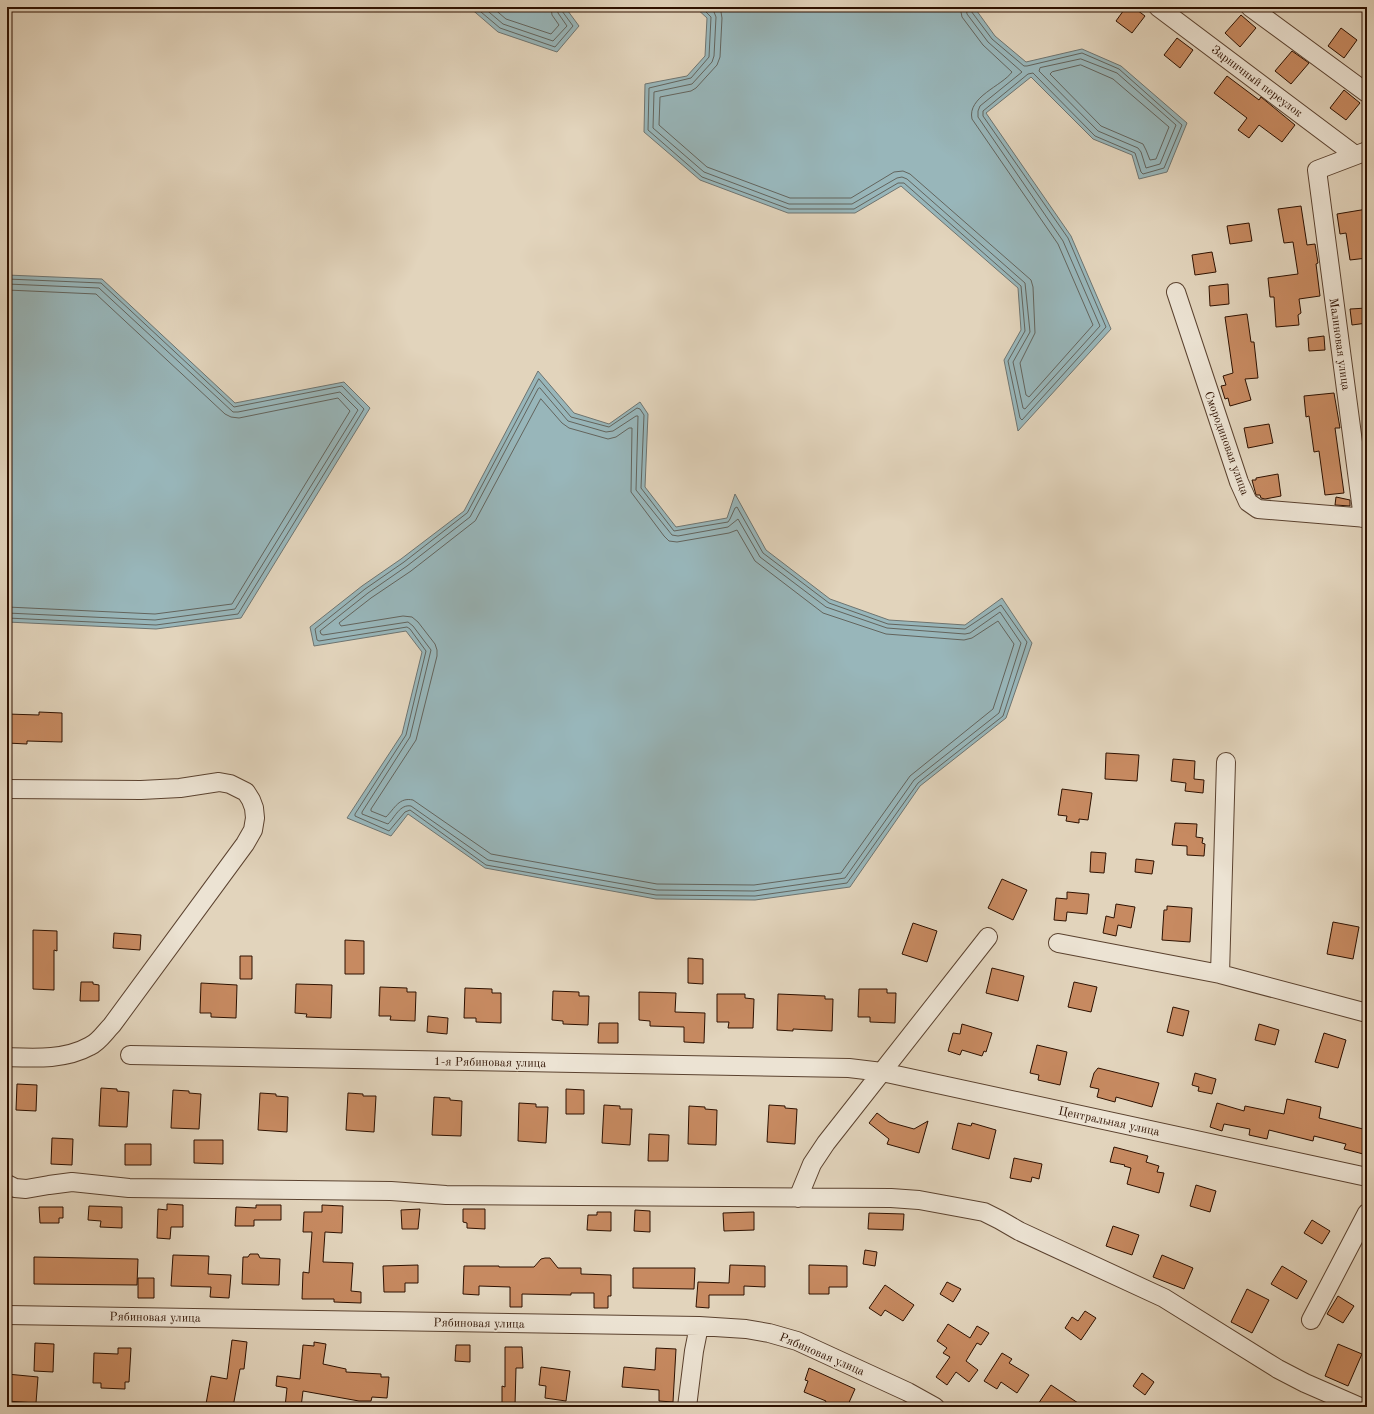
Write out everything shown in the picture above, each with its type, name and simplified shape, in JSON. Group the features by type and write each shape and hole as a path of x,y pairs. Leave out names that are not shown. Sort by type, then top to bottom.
{"street":[{"name":"Зарничный переулок","path":"1158,7 1361,153"},
{"path":"1250,7 1367,93"},
{"name":"Малиновая улица","path":"1361,153 1317,170 1365,518"},
{"name":"Смородиновая улица","path":"1176,292 1239,482 1248,502 1258,509 1365,518"},
{"path":"1220,974 1226,762"},
{"path":"7,789 141,790 180,788 219,782 230,784 246,792 254,808 255,818 254,830 245,844 112,1025 102,1036 91,1046 77,1052 44,1058 7,1057"},
{"path":"798,1198 812,1164 826,1143 988,937"},
{"path":"1058,943 1220,974 1367,1013"},
{"name":"1-я Рябиновая улица","path":"130,1055 850,1068"},
{"name":"Центральная улица","path":"850,1068 882,1072 1367,1177"},
{"path":"7,1184 15,1188 26,1190 72,1182 129,1188 391,1191 446,1195 891,1198 919,1200 984,1212 1019,1232 1164,1298 1278,1369 1305,1383 1360,1407"},
{"path":"1311,1320 1367,1213"},
{"name":"Рябиновая улица","path":"7,1315 699,1326 746,1329 769,1333 796,1341 908,1392 935,1407"},
{"path":"687,1407 694,1351 699,1326"}],"water":[{"path":"469,7 565,7 579,26 557,52 498,32"},
{"path":"695,7 974,7 995,36 1026,62 1082,49 1121,66 1187,123 1167,172 1139,179 1132,155 1093,139 1031,77 986,113 1071,236 1111,329 1018,431 1004,360 1021,330 1018,288 901,186 855,213 788,213 700,180 644,132 645,84 687,76 705,56 707,18"},
{"path":"7,275 102,279 235,403 344,382 370,408 241,618 156,629 7,622"},
{"path":"538,371 574,413 609,424 640,402 648,414 645,487 676,527 727,518 735,494 766,550 830,599 889,620 965,625 1002,598 1032,643 1006,718 920,786 850,887 755,900 656,899 485,868 408,814 391,836 347,818 402,734 422,652 406,631 314,646 310,627 362,586 401,559 464,511"}],"building":[{"path":"1126,7 1133,7 1145,16 1132,33 1116,21"},
{"path":"1241,15 1256,28 1240,47 1225,33"},
{"path":"1341,28 1357,40 1344,58 1328,46"},
{"path":"1177,38 1193,50 1180,68 1164,55"},
{"path":"1292,51 1309,63 1291,84 1275,71"},
{"path":"1227,76 1259,100 1261,97 1295,125 1282,142 1259,125 1249,138 1238,130 1247,118 1214,93"},
{"path":"1344,90 1360,103 1346,120 1330,108"},
{"path":"1301,206 1307,245 1315,244 1320,296 1299,299 1301,313 1298,315 1299,325 1276,327 1274,297 1270,297 1268,278 1298,274 1293,242 1284,243 1278,209"},
{"path":"1367,209 1367,258 1350,260 1346,233 1340,234 1337,214"},
{"path":"1249,223 1252,241 1230,244 1227,226"},
{"path":"1212,252 1216,272 1195,275 1192,255"},
{"path":"1228,284 1229,304 1210,306 1209,286"},
{"path":"1367,308 1367,323 1352,325 1350,309"},
{"path":"1247,314 1251,342 1254,342 1258,378 1245,379 1251,400 1230,406 1228,398 1225,399 1221,386 1226,385 1223,376 1233,373 1225,317"},
{"path":"1324,336 1325,350 1309,351 1308,338"},
{"path":"1334,393 1340,428 1335,428 1344,493 1325,495 1319,451 1314,452 1309,416 1306,417 1304,396"},
{"path":"1269,424 1273,443 1248,448 1244,428"},
{"path":"1278,474 1281,496 1265,499 1261,498 1260,495 1256,495 1252,480"},
{"path":"1336,497 1350,500 1350,506 1335,505"},
{"path":"39,712 62,713 62,742 27,741 27,744 7,743 7,714 39,715"},
{"path":"1106,753 1139,755 1137,781 1105,779"},
{"path":"1173,759 1195,761 1194,779 1204,780 1203,793 1185,791 1186,783 1171,781"},
{"path":"1062,789 1092,793 1088,820 1079,819 1079,823 1066,821 1067,816 1058,815"},
{"path":"1175,823 1197,824 1196,837 1203,838 1202,843 1205,844 1204,856 1187,855 1187,846 1172,845"},
{"path":"1091,852 1106,853 1104,873 1090,872"},
{"path":"1136,859 1154,861 1152,874 1135,872"},
{"path":"1002,879 1027,890 1013,920 988,908"},
{"path":"1067,892 1089,894 1087,914 1067,912 1066,921 1054,920 1056,898 1067,899"},
{"path":"1116,904 1135,907 1131,928 1118,925 1116,936 1103,933 1106,916 1114,918"},
{"path":"1167,906 1192,908 1190,942 1162,940 1164,910 1167,910"},
{"path":"1333,922 1359,927 1353,959 1327,954"},
{"path":"913,923 937,931 927,962 902,954"},
{"path":"33,930 57,931 57,951 54,950 54,990 33,989"},
{"path":"114,933 141,935 140,950 113,948"},
{"path":"345,940 364,941 364,974 345,974"},
{"path":"240,956 252,956 252,979 240,979"},
{"path":"688,958 703,959 703,984 688,983"},
{"path":"992,968 1024,976 1018,1001 986,993"},
{"path":"81,982 93,982 93,984 99,985 99,1001 80,1001"},
{"path":"1074,982 1097,987 1091,1012 1068,1007"},
{"path":"201,983 237,985 236,1018 211,1017 211,1013 200,1013"},
{"path":"296,984 332,985 331,1018 306,1017 307,1014 295,1013"},
{"path":"380,987 407,988 407,992 416,992 415,1021 390,1020 391,1016 379,1016"},
{"path":"465,988 492,989 492,993 501,993 501,1023 476,1022 476,1018 464,1018"},
{"path":"859,989 887,989 887,993 896,993 895,1023 870,1022 870,1017 858,1017"},
{"path":"553,991 579,992 579,996 589,996 588,1025 563,1024 563,1021 552,1020"},
{"path":"639,992 676,993 675,1012 705,1013 704,1043 684,1042 684,1027 650,1026 650,1021 639,1020"},
{"path":"717,994 745,994 745,998 754,999 753,1028 728,1028 729,1022 717,1022"},
{"path":"778,994 825,996 825,999 833,999 832,1031 793,1029 793,1031 777,1030"},
{"path":"1173,1007 1189,1011 1183,1036 1167,1032"},
{"path":"428,1016 448,1018 447,1034 427,1032"},
{"path":"599,1023 618,1023 618,1043 598,1043"},
{"path":"962,1024 992,1033 986,1052 984,1051 982,1056 962,1050 960,1055 948,1051 953,1033 960,1034"},
{"path":"1259,1024 1279,1030 1275,1045 1255,1040"},
{"path":"1324,1033 1346,1040 1338,1068 1315,1062"},
{"path":"1037,1045 1067,1052 1060,1085 1038,1080 1039,1075 1030,1073"},
{"path":"1098,1068 1159,1083 1152,1107 1116,1097 1115,1102 1097,1097 1099,1089 1090,1087 1094,1073"},
{"path":"1195,1073 1216,1079 1212,1094 1198,1091 1199,1087 1192,1085"},
{"path":"17,1084 37,1085 36,1111 16,1110"},
{"path":"101,1088 117,1089 117,1091 129,1092 127,1127 99,1126"},
{"path":"566,1089 584,1090 584,1114 566,1114"},
{"path":"173,1090 189,1091 189,1093 201,1094 199,1129 171,1128"},
{"path":"260,1093 276,1094 276,1096 288,1097 287,1132 258,1130"},
{"path":"348,1093 363,1094 363,1096 376,1096 374,1132 346,1130"},
{"path":"434,1097 450,1098 450,1100 462,1101 461,1136 432,1135"},
{"path":"1287,1099 1321,1107 1319,1118 1367,1130 1367,1155 1344,1149 1346,1144 1314,1136 1313,1141 1269,1130 1267,1139 1249,1135 1250,1129 1224,1124 1222,1131 1210,1127 1217,1103 1244,1111 1245,1106 1284,1114"},
{"path":"519,1103 536,1104 536,1107 548,1107 546,1143 518,1141"},
{"path":"604,1105 620,1106 620,1109 632,1109 630,1145 602,1143"},
{"path":"769,1105 785,1106 785,1108 797,1109 795,1144 767,1142"},
{"path":"689,1106 705,1107 705,1109 717,1110 716,1145 688,1144"},
{"path":"877,1113 889,1122 914,1129 928,1121 919,1153 887,1144 889,1139 869,1123"},
{"path":"958,1123 971,1126 972,1123 996,1130 989,1159 952,1149"},
{"path":"649,1134 669,1135 668,1161 648,1161"},
{"path":"52,1138 73,1139 72,1165 51,1164"},
{"path":"194,1140 223,1140 223,1164 194,1163"},
{"path":"125,1144 151,1144 151,1165 125,1165"},
{"path":"1114,1147 1148,1156 1146,1162 1159,1166 1157,1172 1164,1173 1159,1193 1127,1184 1131,1168 1124,1166 1125,1165 1110,1162"},
{"path":"1014,1158 1042,1164 1039,1179 1032,1177 1031,1182 1010,1178"},
{"path":"1196,1185 1216,1191 1210,1212 1190,1206"},
{"path":"167,1204 183,1205 183,1227 171,1227 170,1239 157,1238 158,1209 167,1210"},
{"path":"256,1205 281,1205 281,1220 254,1220 254,1226 235,1226 236,1207 256,1208"},
{"path":"322,1205 343,1206 342,1233 325,1232 323,1262 353,1263 351,1291 361,1292 361,1303 334,1302 334,1299 302,1299 303,1272 309,1273 312,1232 303,1232 304,1212 322,1212"},
{"path":"89,1206 122,1207 122,1228 100,1227 101,1221 88,1220"},
{"path":"39,1207 63,1207 63,1218 59,1218 59,1223 40,1223"},
{"path":"420,1209 418,1229 402,1229 401,1210"},
{"path":"463,1209 485,1209 485,1229 467,1228 467,1223 463,1222"},
{"path":"635,1210 650,1211 650,1232 634,1231"},
{"path":"597,1212 611,1212 611,1231 587,1230 588,1215 597,1215"},
{"path":"754,1212 754,1230 724,1231 723,1213"},
{"path":"869,1213 904,1214 903,1230 868,1229"},
{"path":"1312,1220 1330,1231 1322,1244 1304,1233"},
{"path":"1113,1226 1139,1235 1132,1255 1106,1246"},
{"path":"865,1250 877,1252 875,1266 863,1264"},
{"path":"250,1254 258,1254 260,1258 280,1259 279,1285 242,1284 243,1257 248,1257"},
{"path":"173,1255 209,1256 208,1274 231,1275 229,1298 210,1297 211,1287 171,1286"},
{"path":"1162,1255 1193,1268 1184,1289 1153,1277"},
{"path":"34,1257 138,1259 137,1285 34,1284"},
{"path":"550,1258 558,1268 581,1268 581,1274 611,1275 611,1296 608,1296 608,1308 594,1308 594,1293 571,1293 571,1295 522,1294 522,1307 510,1307 510,1287 479,1286 479,1295 463,1294 464,1266 534,1267 541,1259"},
{"path":"418,1265 418,1283 405,1283 405,1292 384,1292 383,1266"},
{"path":"730,1265 765,1266 765,1287 744,1286 744,1295 709,1295 709,1308 696,1307 698,1282 729,1283"},
{"path":"809,1265 847,1266 847,1287 829,1287 829,1294 809,1294"},
{"path":"1282,1266 1307,1281 1297,1299 1271,1284"},
{"path":"633,1268 695,1268 694,1289 633,1288"},
{"path":"138,1278 154,1278 154,1298 138,1298"},
{"path":"947,1282 961,1289 953,1302 940,1294"},
{"path":"885,1285 914,1305 903,1321 885,1310 881,1316 869,1308"},
{"path":"1247,1289 1269,1300 1252,1333 1231,1322"},
{"path":"1338,1296 1354,1306 1343,1323 1327,1314"},
{"path":"1085,1311 1096,1318 1081,1340 1065,1328 1072,1317 1078,1321"},
{"path":"948,1324 970,1338 977,1326 989,1333 981,1345 977,1343 966,1361 978,1370 969,1382 956,1372 947,1385 936,1377 950,1357 943,1353 947,1348 937,1341"},
{"path":"232,1340 247,1342 244,1369 240,1369 233,1407 222,1407 206,1404 211,1376 227,1379"},
{"path":"314,1342 326,1344 323,1364 346,1369 346,1372 381,1374 381,1377 389,1377 387,1398 372,1397 371,1401 359,1401 303,1391 301,1407 285,1407 287,1388 276,1386 277,1376 300,1379 303,1345 314,1346"},
{"path":"35,1343 54,1344 53,1372 34,1371"},
{"path":"1338,1344 1362,1354 1348,1386 1325,1376"},
{"path":"456,1345 470,1345 470,1362 455,1361"},
{"path":"505,1347 522,1347 523,1368 516,1368 515,1406 502,1405 502,1386 505,1387"},
{"path":"118,1348 131,1348 129,1382 125,1382 125,1389 101,1388 101,1383 93,1383 94,1353 118,1354"},
{"path":"656,1348 676,1349 673,1402 659,1401 659,1390 622,1387 624,1367 655,1370"},
{"path":"1002,1353 1012,1359 1009,1363 1029,1375 1017,1393 1001,1382 997,1389 984,1381"},
{"path":"541,1367 570,1371 566,1401 545,1398 546,1386 539,1385"},
{"path":"809,1368 855,1389 847,1407 823,1407 826,1401 804,1392 808,1381 805,1380"},
{"path":"1142,1373 1154,1382 1145,1395 1133,1386"},
{"path":"7,1374 38,1377 36,1403 7,1401"},
{"path":"1051,1385 1084,1407 1036,1407"}]}
